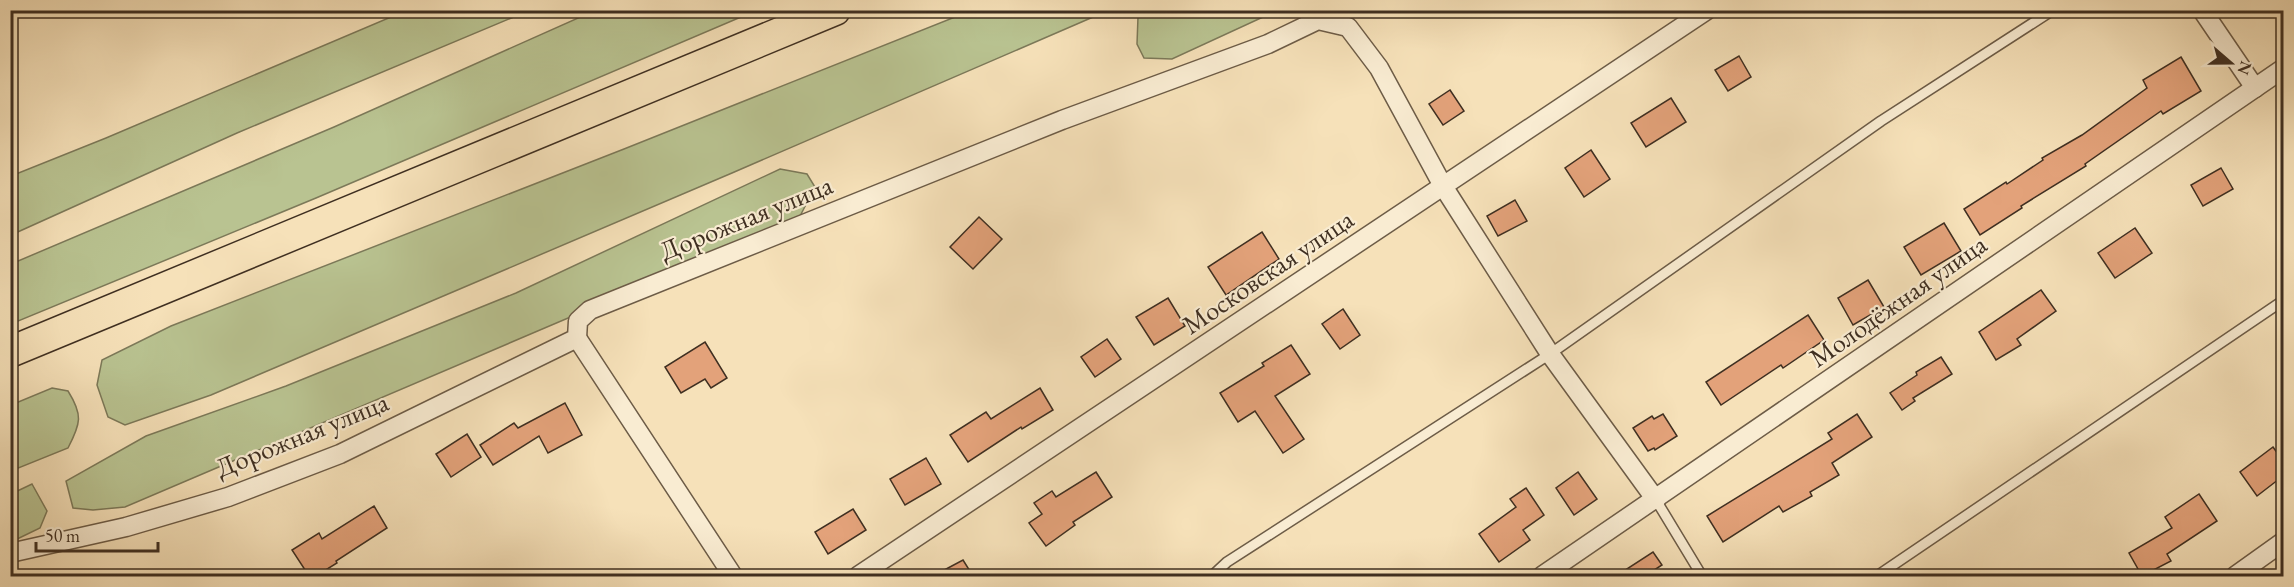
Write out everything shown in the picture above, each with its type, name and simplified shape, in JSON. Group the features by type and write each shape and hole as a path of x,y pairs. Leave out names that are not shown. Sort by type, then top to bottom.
{"main road":[{"path":"10,352 835,10"}],"street":[{"name":"Московская улица","path":"858,576 1707,10"},
{"path":"2202,10 2255,88"},
{"name":"Дорожная улица","path":"10,553 126,527 228,497 340,454 577,338 578,321 590,310 1062,120 1268,44 1318,20 1348,27 1379,68 1443,186 1550,354 1656,500"},
{"name":"Молодёжная улица","path":"1542,576 2283,68"},
{"path":"577,338 733,576"},
{"path":"2235,576 2283,541"}],"lane":[{"path":"1212,576 1227,562 1550,354 1881,121 2053,10"},
{"path":"1877,576 2283,300"},
{"path":"1656,500 1702,576"}],"green space":[{"path":"596,10 755,11 316,198 11,324 11,264 334,127"},
{"path":"405,11 528,11 237,133 11,235 11,176"},
{"path":"970,11 1107,11 211,395 125,425 108,417 97,385 102,360 171,326"},
{"path":"1153,11 1276,11 1172,59 1144,58 1137,44 1138,17"},
{"path":"780,169 807,174 815,187 798,220 125,507 93,510 73,508 66,481 146,436 286,386 516,293"},
{"path":"52,388 68,391 78,413 78,425 68,448 11,471 11,405"},
{"path":"32,484 47,511 40,528 11,542 11,494"}],"building":[{"path":"1739,56 1751,77 1728,91 1715,70"},
{"path":"2181,57 2201,91 2163,114 2161,111 2085,164 2086,166 2021,206 2022,208 1980,235 1964,209 2082,135 2147,88 2143,80"},
{"path":"1450,90 1464,111 1443,125 1429,104"},
{"path":"1671,98 1686,122 1646,147 1631,123"},
{"path":"1591,150 1610,179 1584,197 1565,168"},
{"path":"2221,168 2233,189 2203,206 2191,185"},
{"path":"1515,200 1527,221 1498,236 1487,216"},
{"path":"979,217 1002,239 973,269 950,247"},
{"path":"1944,223 1961,251 1921,275 1904,247"},
{"path":"2135,228 2152,253 2115,278 2098,253"},
{"path":"1262,232 1279,259 1226,295 1208,267"},
{"path":"1868,280 1884,307 1853,325 1838,298"},
{"path":"2041,290 2056,311 2017,339 2021,345 1996,360 1979,332"},
{"path":"1168,298 1185,326 1154,345 1136,317"},
{"path":"1343,309 1360,335 1340,349 1322,324"},
{"path":"1808,315 1824,340 1783,368 1781,365 1721,405 1706,382"},
{"path":"1107,339 1121,359 1095,377 1081,357"},
{"path":"705,342 727,378 711,388 705,379 681,393 665,367"},
{"path":"1291,345 1310,374 1275,396 1304,439 1283,453 1255,411 1238,422 1220,393 1264,366 1262,363"},
{"path":"1941,357 1952,374 1913,398 1915,401 1902,410 1890,393 1917,375 1916,372"},
{"path":"1040,388 1053,410 1022,429 1021,427 968,462 950,435 986,412 991,419"},
{"path":"565,403 582,435 548,453 539,436 493,465 480,445 514,423 518,428"},
{"path":"1663,414 1677,436 1655,450 1654,448 1648,451 1633,428 1652,416 1654,419"},
{"path":"1857,414 1872,437 1832,463 1839,475 1810,492 1812,496 1783,512 1779,506 1723,542 1707,516 1832,439 1828,433"},
{"path":"467,434 481,457 451,477 436,454"},
{"path":"2273,447 2283,461 2283,476 2257,496 2240,472"},
{"path":"926,458 941,484 905,505 890,479"},
{"path":"1096,472 1112,497 1073,522 1075,525 1046,546 1029,523 1042,514 1034,503 1052,491 1056,497"},
{"path":"1578,472 1597,499 1574,515 1556,488"},
{"path":"1526,488 1544,515 1523,530 1530,540 1499,562 1479,534 1516,507 1510,499"},
{"path":"2199,494 2217,521 2167,554 2171,561 2142,576 2129,553 2172,528 2165,517"},
{"path":"374,506 387,528 316,576 309,576 292,550 319,533 322,539"},
{"path":"853,509 866,530 828,554 815,532"},
{"path":"1653,552 1662,565 1645,576 1616,576"},
{"path":"963,560 973,576 933,576"}]}
